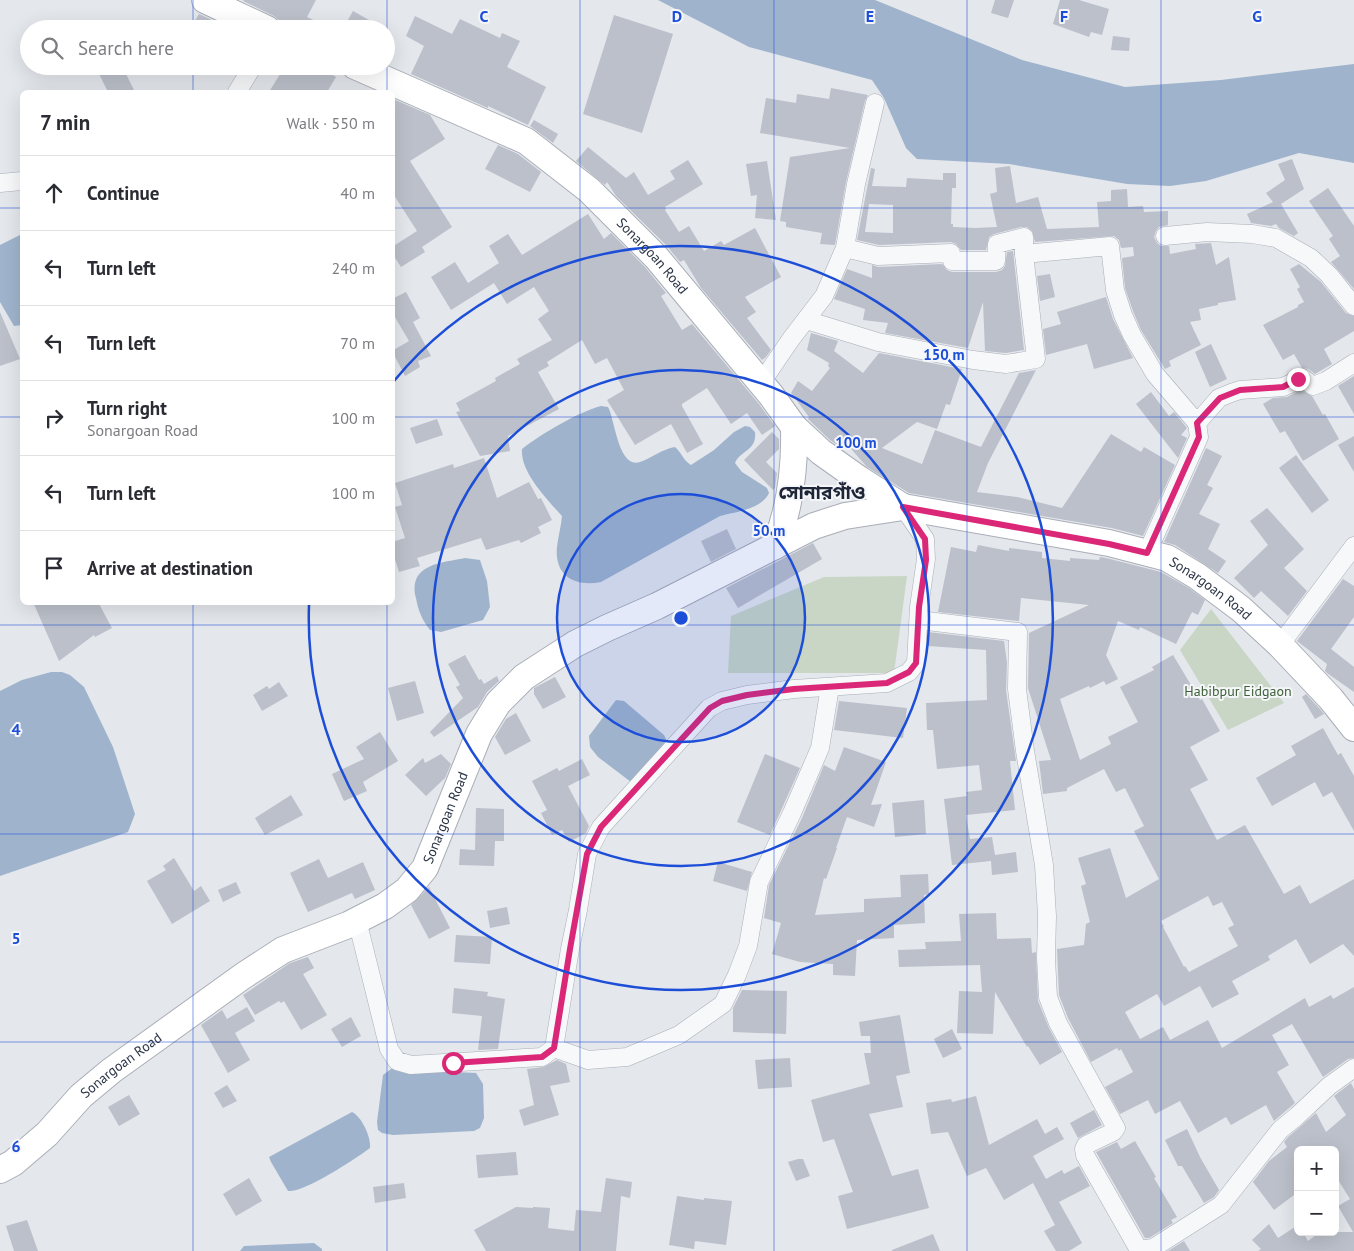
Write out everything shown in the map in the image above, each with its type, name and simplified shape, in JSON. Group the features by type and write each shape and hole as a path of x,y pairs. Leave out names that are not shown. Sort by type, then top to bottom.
{"main road":[{"path":"205,0 248,20"},
{"name":"Sonargoan Road","path":"376,75 526,141 590,190 656,257 761,383 794,427 821,452 903,507"},
{"path":"775,546 783,527 794,458 794,427"},
{"name":"Sonargoan Road","path":"0,1170 13,1163 47,1134 82,1096 111,1071 244,976 283,950 357,920 397,899 407,890 425,868 479,734 498,703 524,676 575,644 657,606 814,526 844,516 903,507 1109,544 1167,558 1197,576 1241,609 1280,645 1331,699 1354,728"}],"street":[{"path":"238,90 247,75"},
{"path":"761,383 824,296 845,248 856,184 876,103"},
{"path":"0,183 20,180"},
{"path":"1165,236 1207,232 1252,234 1276,238 1312,258 1329,275 1354,306"},
{"path":"806,320 878,342 973,360 1006,364 1036,359 1024,254 1024,237 997,244 996,261 952,261 951,253 878,256 845,248"},
{"path":"1024,254 1110,246 1115,290 1132,335 1155,374 1197,423 1199,437 1147,553"},
{"path":"1197,423 1220,398 1231,393 1240,390 1283,387 1303,378 1313,386 1326,381 1354,363"},
{"path":"357,920 389,1049 397,1061 411,1065 542,1057 554,1048 587,854 601,827 710,708 722,701 747,695 794,689 887,683 909,672 916,663 926,560 925,539 903,507"},
{"path":"1280,645 1354,546"},
{"path":"919,620 1018,632 1017,689 1024,751 1044,865 1048,997 1058,1023 1116,1128 1113,1132 1086,1146 1084,1149 1085,1155 1139,1251 1153,1248 1163,1243 1221,1204 1280,1130 1329,1086 1354,1068"},
{"path":"554,1048 588,1060 627,1057 679,1035 723,1004 748,946 759,882 820,748 830,687"}],"green space":[{"path":"907,576 894,673 728,673 731,616 824,577"},
{"name":"Habibpur Eidgaon","path":"1211,609 1284,703 1228,730 1180,650"}],"water":[{"path":"658,0 875,0 1022,60 1125,87 1221,80 1354,64 1354,163 1299,153 1206,181 1170,186 1127,184 1009,164 917,159 906,148 884,98 872,80 749,47"},
{"path":"20,235 20,325 14,326 0,302 0,245"},
{"path":"601,406 608,407 622,451 633,462 640,462 675,447 691,465 714,450 734,432 745,426 750,427 755,432 754,443 735,463 742,472 767,488 769,493 761,503 720,516 601,582 583,583 568,578 559,566 557,557 562,516 530,476 525,467 522,449 560,424"},
{"path":"465,558 480,560 487,581 490,607 483,620 441,632 430,630 418,607 415,587 417,578 428,567"},
{"path":"51,672 62,672 70,675 84,687 113,747 135,814 128,832 0,876 0,691 22,680"},
{"path":"616,700 624,701 664,735 666,739 666,744 631,782 598,757 590,747 589,736"},
{"path":"391,1069 476,1073 483,1084 484,1118 480,1128 474,1131 393,1135 382,1133 378,1130 377,1122 383,1075"},
{"path":"352,1112 359,1118 365,1128 370,1148 317,1181 305,1187 288,1191 269,1157"},
{"path":"314,1243 322,1251 240,1251 244,1246"}],"building":[{"path":"316,0 307,17 313,20 279,20 243,1"},
{"path":"995,0 1014,0 1008,18 991,13"},
{"path":"1060,0 1079,0 1109,9 1102,35 1091,32 1089,37 1053,24"},
{"path":"353,11 369,20 348,20"},
{"path":"199,14 212,20 195,20"},
{"path":"614,15 673,34 642,133 583,114"},
{"path":"415,16 452,34 460,19 500,38 502,33 520,41 507,67 546,87 528,125 411,74 424,46 406,36"},
{"path":"1113,36 1130,38 1129,51 1111,50"},
{"path":"100,75 126,75 134,90 107,90"},
{"path":"279,75 333,75 336,77 328,90 270,90"},
{"path":"831,88 868,95 846,182 835,245 820,244 822,233 786,227 786,222 780,221 790,157 850,148 760,133 766,98 796,103 797,94 829,99"},
{"path":"395,100 430,115 445,139 410,161 452,227 422,247 425,252 401,267 395,258 395,245 417,231 395,197"},
{"path":"534,120 558,134 553,143 530,126"},
{"path":"498,145 518,154 541,172 530,192 485,169"},
{"path":"588,147 626,178 634,172 648,195 675,179 670,171 688,160 703,184 665,207 665,210 679,232 689,226 704,251 721,241 724,245 755,228 781,277 745,297 756,312 747,318 771,350 766,357 762,360 701,288 684,260 680,262 667,246 616,196 607,182 605,185 576,161"},
{"path":"1292,159 1304,189 1281,204 1298,233 1294,236 1279,228 1276,224 1271,226 1251,223 1247,214 1273,202 1266,193 1285,180 1278,164"},
{"path":"767,161 776,220 755,218 757,195 751,196 746,164"},
{"path":"1010,166 1016,203 1038,197 1047,229 1099,227 1097,202 1111,201 1111,190 1127,189 1128,207 1143,206 1144,212 1168,211 1168,225 1159,227 1156,231 1154,237 1157,243 1161,246 1169,246 1170,254 1196,249 1195,244 1211,243 1216,265 1229,257 1236,300 1199,309 1201,320 1190,322 1201,345 1169,361 1171,366 1165,369 1141,330 1125,288 1122,258 1134,256 1133,247 1121,248 1119,240 1114,236 1035,242 1032,231 1027,227 1021,227 989,237 986,250 961,250 956,244 951,242 879,245 857,240 871,168 875,169 872,186 906,187 907,178 943,180 943,173 956,173 956,188 952,188 951,224 953,224 953,227 975,228 997,227 990,194 997,192 995,168","holes":["869,204 893,205 893,233 865,232"]},
{"path":"1328,188 1354,226 1354,289 1331,262 1340,256 1329,239 1333,236 1309,201"},
{"path":"588,214 604,239 611,233 645,267 666,293 661,296 682,330 692,324 775,426 762,435 747,413 731,424 707,388 682,404 703,444 687,453 671,424 635,445 607,400 624,390 607,358 595,364 582,340 547,362 549,366 538,372 559,409 508,436 510,451 480,456 456,412 460,411 456,403 496,381 495,378 520,364 517,359 552,340 538,319 549,311 534,287 507,304 494,283 451,310 431,277 455,262 468,283 499,263 489,246 508,234 522,255"},
{"path":"1013,251 1024,350 1006,353 985,351 983,302 968,348 885,333 888,323 863,320 865,309 834,299 847,269 872,278 872,265 878,267 942,264 947,270 952,272 996,272 1002,270 1005,266 1007,252"},
{"path":"1299,264 1321,282 1346,313 1354,316 1354,331 1324,349 1332,364 1315,374 1309,369 1302,368 1294,354 1283,360 1263,325 1304,302 1297,289 1300,287 1290,269"},
{"path":"1050,274 1055,297 1040,301 1037,276"},
{"path":"406,292 420,318 413,322 431,356 418,361 420,367 405,376 395,357 395,349 409,341 395,317 395,298"},
{"path":"1106,297 1113,319 1133,358 1094,369 1087,344 1046,355 1043,329 1061,324 1057,312"},
{"path":"0,312 20,359 0,366"},
{"path":"811,333 838,341 834,351 863,373 879,353 962,369 950,405 946,404 937,429 917,422 882,448 922,464 935,430 981,447 1019,373 1036,370 988,463 977,492 1017,497 1062,508 1111,434 1141,452 1144,447 1175,465 1143,536 1112,528 909,493 867,467 845,442 840,447 830,440 808,419 809,417 791,393 798,381 812,391 830,368 828,366 829,363 807,350"},
{"path":"1211,344 1227,379 1210,387 1195,352"},
{"path":"1354,376 1354,414 1338,386"},
{"path":"1301,390 1312,396 1339,439 1303,461 1285,431 1280,433 1263,404 1273,398 1287,397"},
{"path":"1151,392 1169,416 1174,412 1187,428 1181,435 1187,438 1178,458 1136,404"},
{"path":"437,419 443,435 416,444 410,428"},
{"path":"772,432 779,439 779,449 766,462 777,473 773,490 744,460"},
{"path":"1354,436 1354,472 1338,445"},
{"path":"1206,448 1222,456 1207,485 1213,488 1199,514 1220,524 1208,549 1226,561 1218,573 1175,545 1164,542"},
{"path":"1296,455 1329,500 1312,513 1279,468"},
{"path":"484,458 497,498 529,482 538,499 541,498 552,520 538,527 541,533 521,543 519,540 486,550 481,538 417,558 420,566 399,572 395,559 395,541 405,538 395,507 402,505 395,483 453,464 454,468"},
{"path":"1267,508 1304,549 1284,568 1307,591 1288,616 1261,591 1254,598 1234,578 1268,545 1250,521"},
{"path":"727,529 736,549 711,562 701,541"},
{"path":"813,543 822,559 738,608 726,588"},
{"path":"978,545 1009,551 1009,548 1042,552 1042,558 1070,561 1070,558 1099,560 1100,557 1106,558 1161,572 1189,588 1205,600 1198,615 1192,612 1176,644 1140,627 1139,630 1118,621 1106,655 1118,679 1106,685 1104,681 1090,688 1089,686 1060,699 1080,760 1111,744 1108,737 1138,722 1120,687 1154,670 1152,667 1173,655 1200,700 1202,699 1220,731 1190,747 1208,780 1190,789 1217,840 1245,825 1284,894 1300,885 1310,904 1354,879 1354,956 1343,944 1310,964 1296,939 1268,956 1270,960 1232,981 1239,994 1212,1008 1200,986 1164,1006 1157,994 1125,1012 1140,1039 1163,1027 1170,1040 1208,1020 1222,1048 1305,998 1309,1007 1331,995 1333,999 1354,987 1354,1058 1348,1059 1323,1077 1292,1024 1272,1035 1289,1065 1277,1072 1295,1103 1274,1121 1266,1105 1231,1125 1226,1117 1198,1133 1180,1101 1155,1114 1148,1100 1120,1114 1105,1087 1133,1072 1121,1049 1119,1051 1117,1048 1091,1062 1068,1018 1059,995 1057,949 1084,945 1086,924 1090,922 1081,886 1086,884 1078,858 1110,848 1126,898 1159,879 1134,831 1144,826 1125,788 1116,792 1104,769 1067,788 1067,791 1043,794 1039,761 1051,760 1028,688 1029,633 1089,605 1021,598 1019,621 938,612 951,547 976,552","holes":["1208,896 1213,906 1222,902 1234,925 1228,928 1238,946 1189,972 1184,967 1161,921"]},
{"path":"1343,579 1354,586 1354,617 1331,649 1354,667 1354,692 1327,673 1325,671 1327,664 1297,641"},
{"path":"34,605 100,605 112,628 95,637 94,635 59,661"},
{"path":"928,632 1004,641 1007,663 1006,690 1016,761 1010,761 1015,810 966,815 970,839 992,837 995,855 1016,852 1018,872 992,875 991,861 952,865 944,799 967,796 966,792 982,790 979,765 937,769 933,730 927,730 926,703 987,700 986,650 928,646"},
{"path":"465,655 479,680 481,679 484,684 497,676 499,681 487,692 478,707 434,737 430,732 463,698 456,687 460,685 448,664"},
{"path":"555,677 566,697 543,709 534,694 534,688"},
{"path":"415,681 424,713 397,721 388,688"},
{"path":"279,682 288,696 262,711 253,695 267,686 269,689"},
{"path":"1306,694 1324,714 1315,719 1302,697"},
{"path":"839,701 907,708 903,738 834,730"},
{"path":"516,713 531,741 505,755 495,737 506,719"},
{"path":"1323,728 1338,755 1341,753 1354,776 1354,831 1332,792 1323,797 1315,782 1272,806 1256,778 1296,755 1291,746"},
{"path":"380,732 398,761 363,782 367,791 344,801 332,774 364,759 356,747"},
{"path":"844,747 886,762 871,805 882,804 874,827 847,817 826,879 824,878 815,915 864,912 864,899 901,897 900,875 928,874 929,894 924,895 925,923 894,925 894,938 857,940 855,976 833,975 833,964 800,962 772,954 781,923 764,918 769,885 802,818 824,765 835,771"},
{"path":"441,754 451,764 445,778 426,796 405,775 423,758 425,763"},
{"path":"765,754 800,768 770,835 737,822"},
{"path":"582,759 590,775 568,786 589,826 586,833 569,842 562,830 552,835 541,813 547,810 532,781 557,768 559,771"},
{"path":"291,795 303,815 265,835 255,818"},
{"path":"924,800 926,834 895,837 892,803"},
{"path":"476,808 504,809 504,841 495,841 494,866 459,865 460,849 475,850"},
{"path":"174,858 194,891 201,886 210,901 172,924 147,881 166,870 163,866"},
{"path":"319,859 328,878 363,862 375,890 355,899 352,893 308,912 290,873"},
{"path":"718,862 752,872 747,891 713,881"},
{"path":"236,882 241,893 223,902 218,890"},
{"path":"429,887 450,928 429,939 411,905"},
{"path":"507,907 510,924 490,928 487,911"},
{"path":"996,913 997,939 1031,938 1032,953 1036,952 1038,1001 1049,1028 1062,1052 1040,1065 1027,1047 995,992 993,1034 957,1033 959,991 982,992 980,965 899,967 898,950 926,949 925,942 961,941 959,914"},
{"path":"456,935 492,937 490,964 454,962"},
{"path":"308,957 314,968 303,974 327,1015 301,1030 284,1001 281,1003 279,1001 255,1015 243,995 290,963"},
{"path":"454,988 488,992 487,996 505,999 498,1049 478,1050 482,1016 452,1013"},
{"path":"742,990 787,991 786,1034 733,1032 733,1008"},
{"path":"247,1007 255,1021 235,1033 250,1060 228,1073 201,1025 222,1010 227,1019"},
{"path":"900,1015 910,1073 896,1076 903,1107 869,1114 892,1176 918,1169 929,1208 847,1229 838,1196 853,1192 834,1139 823,1142 811,1100 870,1084 864,1053 871,1053 870,1036 861,1036 859,1022"},
{"path":"351,1017 361,1036 342,1047 331,1029"},
{"path":"952,1029 962,1049 943,1058 934,1039"},
{"path":"790,1058 792,1087 758,1089 755,1060"},
{"path":"557,1060 566,1064 570,1082 550,1086 559,1115 524,1126 519,1110 534,1105 527,1069 543,1067"},
{"path":"1351,1083 1354,1089 1354,1251 1258,1251 1261,1249 1252,1240 1269,1224 1278,1238 1294,1228 1294,1236 1305,1236 1308,1241 1315,1236 1339,1236 1339,1232 1353,1232 1339,1208 1339,1205 1350,1199 1339,1181 1339,1146 1294,1146 1294,1195 1274,1210 1253,1182 1269,1161 1287,1147 1284,1142 1288,1137 1316,1113 1326,1132 1346,1115 1334,1096"},
{"path":"227,1085 237,1101 223,1108 214,1093"},
{"path":"129,1095 140,1114 119,1126 108,1107"},
{"path":"976,1096 989,1145 1037,1119 1045,1134 1057,1127 1064,1139 1033,1156 1046,1179 1062,1170 1064,1174 1079,1166 1090,1186 1059,1202 1082,1243 1069,1251 1056,1251 1044,1231 1055,1225 1033,1183 1004,1200 986,1168 967,1176 948,1132 931,1134 926,1103 951,1099 952,1102"},
{"path":"1094,1110 1102,1125 1078,1138 1070,1123"},
{"path":"1187,1129 1219,1190 1214,1197 1204,1203 1182,1166 1178,1166 1165,1140"},
{"path":"1135,1141 1177,1217 1171,1220 1173,1223 1149,1238 1145,1238 1096,1152 1117,1142 1121,1149"},
{"path":"516,1152 518,1175 478,1178 476,1155"},
{"path":"803,1159 810,1176 796,1181 788,1162"},
{"path":"249,1178 262,1201 236,1216 223,1194"},
{"path":"606,1178 632,1182 630,1198 621,1196 616,1251 486,1251 474,1230 516,1207 533,1207 550,1208 548,1228 574,1231 576,1210 601,1212"},
{"path":"404,1183 406,1198 375,1203 373,1187"},
{"path":"677,1196 704,1200 704,1198 732,1201 726,1245 695,1241 694,1249 669,1245"},
{"path":"27,1220 38,1251 14,1251 6,1226"},
{"path":"933,1234 940,1251 892,1251 892,1250"},
{"path":"1184,1241 1190,1251 1168,1251"}],"district":[{"name":"সোনারগাঁও","path":"822,492"}],"route":[{"path":"453,1063 542,1057 554,1048 587,854 601,827 710,708 722,701 747,695 794,689 887,683 909,672 916,663 919,607 926,560 925,539 903,507 1109,544 1147,553 1199,437 1197,423 1220,398 1231,393 1240,390 1283,387 1298,379"}]}
